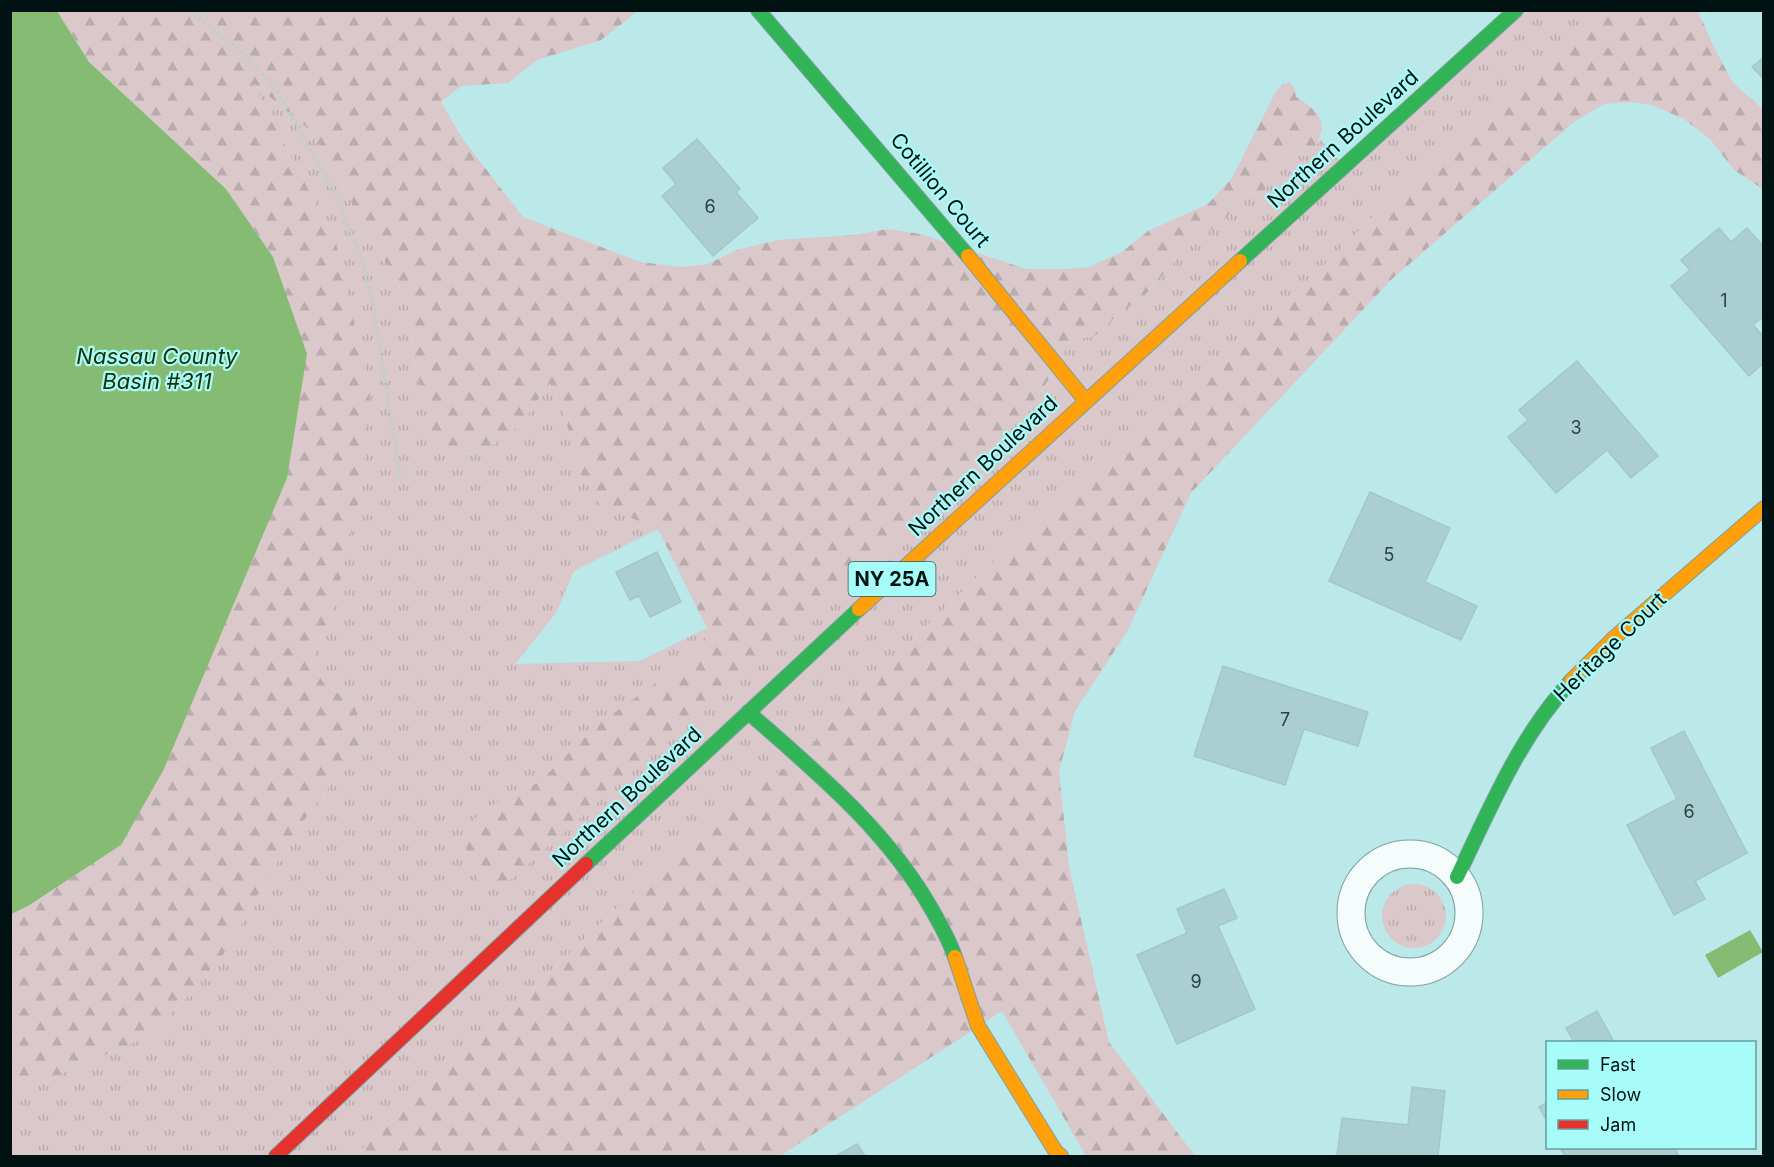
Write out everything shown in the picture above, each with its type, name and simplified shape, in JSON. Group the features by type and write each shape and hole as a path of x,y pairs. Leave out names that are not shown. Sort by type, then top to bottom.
{"main road":[{"name":"Cotillion Court","path":"758,10 985,276 1085,400"},
{"name":"Northern Boulevard","path":"276,1156 748,712 1085,400 1516,10"},
{"name":"Heritage Court","path":"1457,877 1522,745 1555,698 1615,637 1764,508"},
{"path":"748,712 846,799 886,842 920,889 950,940 978,1026 1020,1096 1056,1152 1061,1156"}],"street":[{"path":"1422,855 1438,861 1457,877 1468,901 1469,919 1464,937 1454,953 1439,965 1421,971 1402,972 1383,966 1367,955 1356,939 1351,920 1352,901 1358,883 1370,869 1395,856 1422,855"}],"path":[{"path":"189,10 244,54 278,92 335,195 361,256 374,309 401,481"}],"green space":[{"path":"57,11 638,11 601,40 537,60 508,83 461,86 441,102 462,138 523,217 640,262 681,267 708,264 737,250 777,240 853,235 888,229 920,234 1026,269 1089,267 1122,252 1148,231 1208,204 1232,178 1276,91 1283,84 1290,82 1296,97 1313,109 1322,127 1312,154 1305,156 1286,152 1274,155 1272,181 1263,191 1249,193 1220,224 1192,242 1149,291 1113,319 1103,331 1091,337 1078,338 1067,343 1059,353 1052,375 1032,404 988,455 507,883 478,881 468,859 464,832 482,810 539,782 599,724 668,674 702,645 707,628 658,529 600,505 578,470 564,412 550,383 527,417 509,434 481,449 452,455 431,429 415,366 408,302 311,131 253,83 336,243 370,393 362,487 335,603 311,663 325,685 355,704 363,741 291,838 220,960 152,1035 44,1081 11,1092 10,914 28,906 121,845 273,257 226,189 89,62"},
{"path":"1516,11 1609,11 1505,95 1400,190 1311,278 1219,358 1130,443 980,574 839,712 801,758 656,871 355,1156 11,1156 10,1092 44,1081 152,1035 220,960 291,838 363,741 355,704 325,685 311,663 335,603 336,243 252,82 311,131 408,302 415,366 467,454 494,444 523,422 550,382 564,412 578,470 988,455 1032,404 1052,376 1059,353 1067,343 1078,338 1091,337 1103,331 1113,319 1149,291 1192,242 1220,224 1249,193 1263,191 1272,181 1274,155 1286,152 1305,156 1312,154 1320,139 1344,165","holes":["658,529 707,628 640,661 515,664 556,613 574,571"]},
{"path":"1609,11 1698,11 1733,83 1763,109 1763,189 1734,170 1710,139 1684,119 1652,105 1631,102 1604,104 1574,122 1392,279 1191,493 1127,632 1075,711 1059,771 1069,867 1109,1042 1195,1156 1086,1156 1002,1011 780,1156 355,1156 656,871 762,782 801,758 839,712 980,574 1130,443 1219,358 1311,278 1400,190 1505,95"},
{"path":"1414,884 1432,890 1440,898 1446,916 1440,934 1432,942 1414,948 1396,942 1388,934 1382,916 1388,898 1396,890"}],"water":[{"name":"Nassau County Basin #311","path":"10,11 57,11 89,62 226,189 273,257 307,354 287,478 164,769 121,845 28,906 11,914"},
{"path":"1750,930 1763,952 1718,978 1705,955"}],"building":[{"path":"1764,57 1764,79 1752,67"},
{"path":"697,139 740,189 736,192 758,218 713,256 662,196 676,184 663,168"},
{"path":"1719,228 1731,242 1747,228 1764,247 1764,316 1753,325 1764,337 1764,363 1749,376 1671,286 1690,270 1681,260"},
{"path":"1577,361 1658,456 1631,478 1607,450 1556,493 1508,437 1528,420 1519,410"},
{"path":"1370,492 1450,528 1425,582 1477,606 1461,640 1329,581"},
{"path":"657,552 681,602 650,617 639,596 630,600 616,572"},
{"path":"1223,666 1368,712 1358,746 1304,729 1285,785 1194,756"},
{"path":"1684,731 1747,853 1695,881 1705,899 1674,915 1627,825 1677,799 1651,748"},
{"path":"1224,889 1237,918 1218,926 1255,1009 1177,1044 1137,955 1187,933 1177,909"},
{"path":"1597,1011 1613,1041 1573,1041 1566,1028"},
{"path":"1412,1087 1445,1091 1438,1156 1337,1156 1342,1118 1408,1125"},
{"path":"1546,1103 1546,1119 1539,1107"},
{"path":"857,1144 865,1156 836,1156"},
{"path":"1561,1149 1675,1149 1678,1154 1674,1156 1565,1156"}],"traffic: fast":[{"path":"758,10 968,256"},
{"path":"1240,261 1516,10"},
{"path":"586,864 859,609"},
{"path":"1457,877 1507,774 1536,726 1571,681"},
{"path":"748,712 848,802 893,852 931,908 955,957"}],"traffic: slow":[{"path":"968,256 1085,400"},
{"path":"859,609 1240,261"},
{"path":"1571,681 1615,637 1764,508"},
{"path":"955,957 978,1026 1056,1152 1061,1156"}],"traffic: jam":[{"path":"276,1156 586,864"}]}
